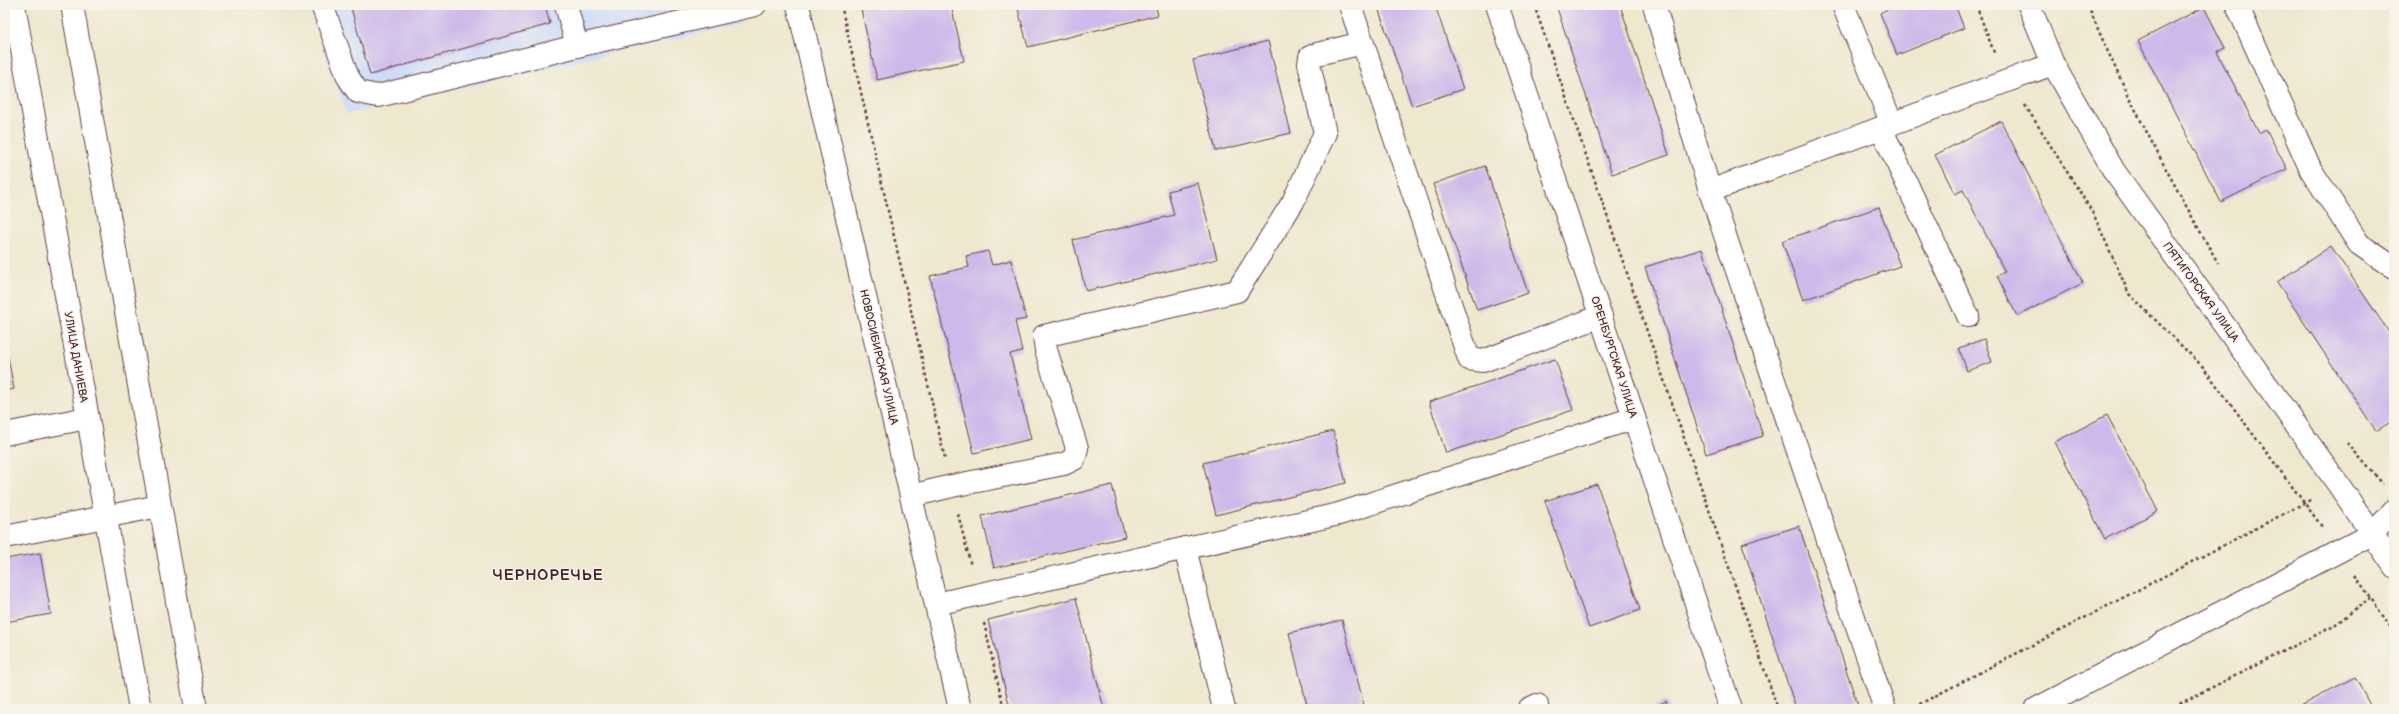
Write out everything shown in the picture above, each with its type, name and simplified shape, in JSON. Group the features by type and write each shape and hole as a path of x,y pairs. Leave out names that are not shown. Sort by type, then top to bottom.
{"street":[{"name":"УЛИЦА ДАНИЕВА","path":"14,5 140,709"},
{"path":"72,5 159,506 196,709"},
{"path":"322,5 348,77 358,92 378,96 577,46 755,5"},
{"path":"566,5 577,46"},
{"name":"НОВОСИБИРСКАЯ УЛИЦА","path":"798,5 960,709"},
{"path":"1350,5 1469,359 1484,360 1601,316"},
{"name":"ОРЕНБУРГСКАЯ УЛИЦА","path":"1497,5 1731,709"},
{"path":"1654,5 1710,191 1885,709"},
{"path":"1843,5 1886,126 1968,316"},
{"name":"ПЯТИГОРСКАЯ УЛИЦА","path":"2029,5 2053,64 2114,171 2338,484 2394,566"},
{"path":"2237,5 2311,170 2359,244 2394,268"},
{"path":"911,496 952,486 1064,464 1074,459 1077,448 1046,350 1044,336 1237,291 1293,202 1325,133 1309,64 1310,57 1363,43"},
{"path":"1710,191 2053,64"},
{"path":"5,434 87,418"},
{"path":"936,604 1339,514 1634,418"},
{"path":"5,537 159,506"},
{"path":"2036,709 2372,534 2394,512"},
{"path":"1185,548 1224,709"}],"path":[{"path":"841,5 1004,709"},
{"path":"1534,5 1778,709"},
{"path":"1976,5 2006,82 2027,107 2093,213 2129,294 2203,367 2305,503"},
{"path":"2088,5 2103,41 2175,186 2222,269"},
{"path":"2345,440 2384,486"},
{"path":"1911,709 2305,503 2338,484"},
{"path":"2169,709 2332,627 2370,598"}],"shaded area":[{"path":"308,5 736,5 740,24 347,114"}],"building":[{"path":"363,5 545,5 550,24 370,75 351,8"},
{"path":"860,5 925,5 925,7 951,5 964,61 877,80"},
{"path":"1017,5 1155,5 1158,15 1028,47"},
{"path":"1377,5 1435,5 1463,89 1412,106"},
{"path":"1556,5 1620,5 1669,155 1612,174"},
{"path":"1886,5 1955,5 1964,28 1897,55 1880,13 1888,9"},
{"path":"2204,7 2225,48 2217,52 2259,133 2266,129 2287,169 2221,202 2138,41"},
{"path":"1268,41 1291,133 1216,151 1193,60"},
{"path":"2001,121 2083,283 2017,316 1997,276 2005,272 1963,190 1955,194 1935,155"},
{"path":"1485,166 1528,293 1477,310 1433,184"},
{"path":"1198,183 1217,259 1086,291 1073,240 1174,215 1168,191"},
{"path":"1879,207 1900,266 1803,300 1782,241"},
{"path":"2331,246 2394,340 2394,420 2376,431 2277,282"},
{"path":"1702,249 1763,436 1706,454 1645,267"},
{"path":"988,251 992,265 1011,260 1026,319 1015,321 1022,351 1010,354 1031,439 974,453 930,276 969,267 966,256"},
{"path":"1984,339 1992,362 1967,371 1959,348"},
{"path":"5,341 14,389 5,391"},
{"path":"1555,359 1573,410 1446,453 1429,402"},
{"path":"2107,415 2158,511 2105,539 2055,442"},
{"path":"1333,431 1346,483 1216,515 1203,463"},
{"path":"1597,484 1640,610 1589,628 1545,501"},
{"path":"1112,485 1125,537 994,568 982,516"},
{"path":"1799,526 1859,709 1796,709 1742,544"},
{"path":"40,553 51,614 5,622 5,559"},
{"path":"1076,598 1104,709 1010,709 988,620"},
{"path":"1342,620 1365,709 1308,709 1289,633"},
{"path":"2355,677 2372,709 2294,709"},
{"path":"1666,701 1670,709 1651,709"}],"district":[{"name":"ЧЕРНОРЕЧЬЕ","path":"548,575"}]}
